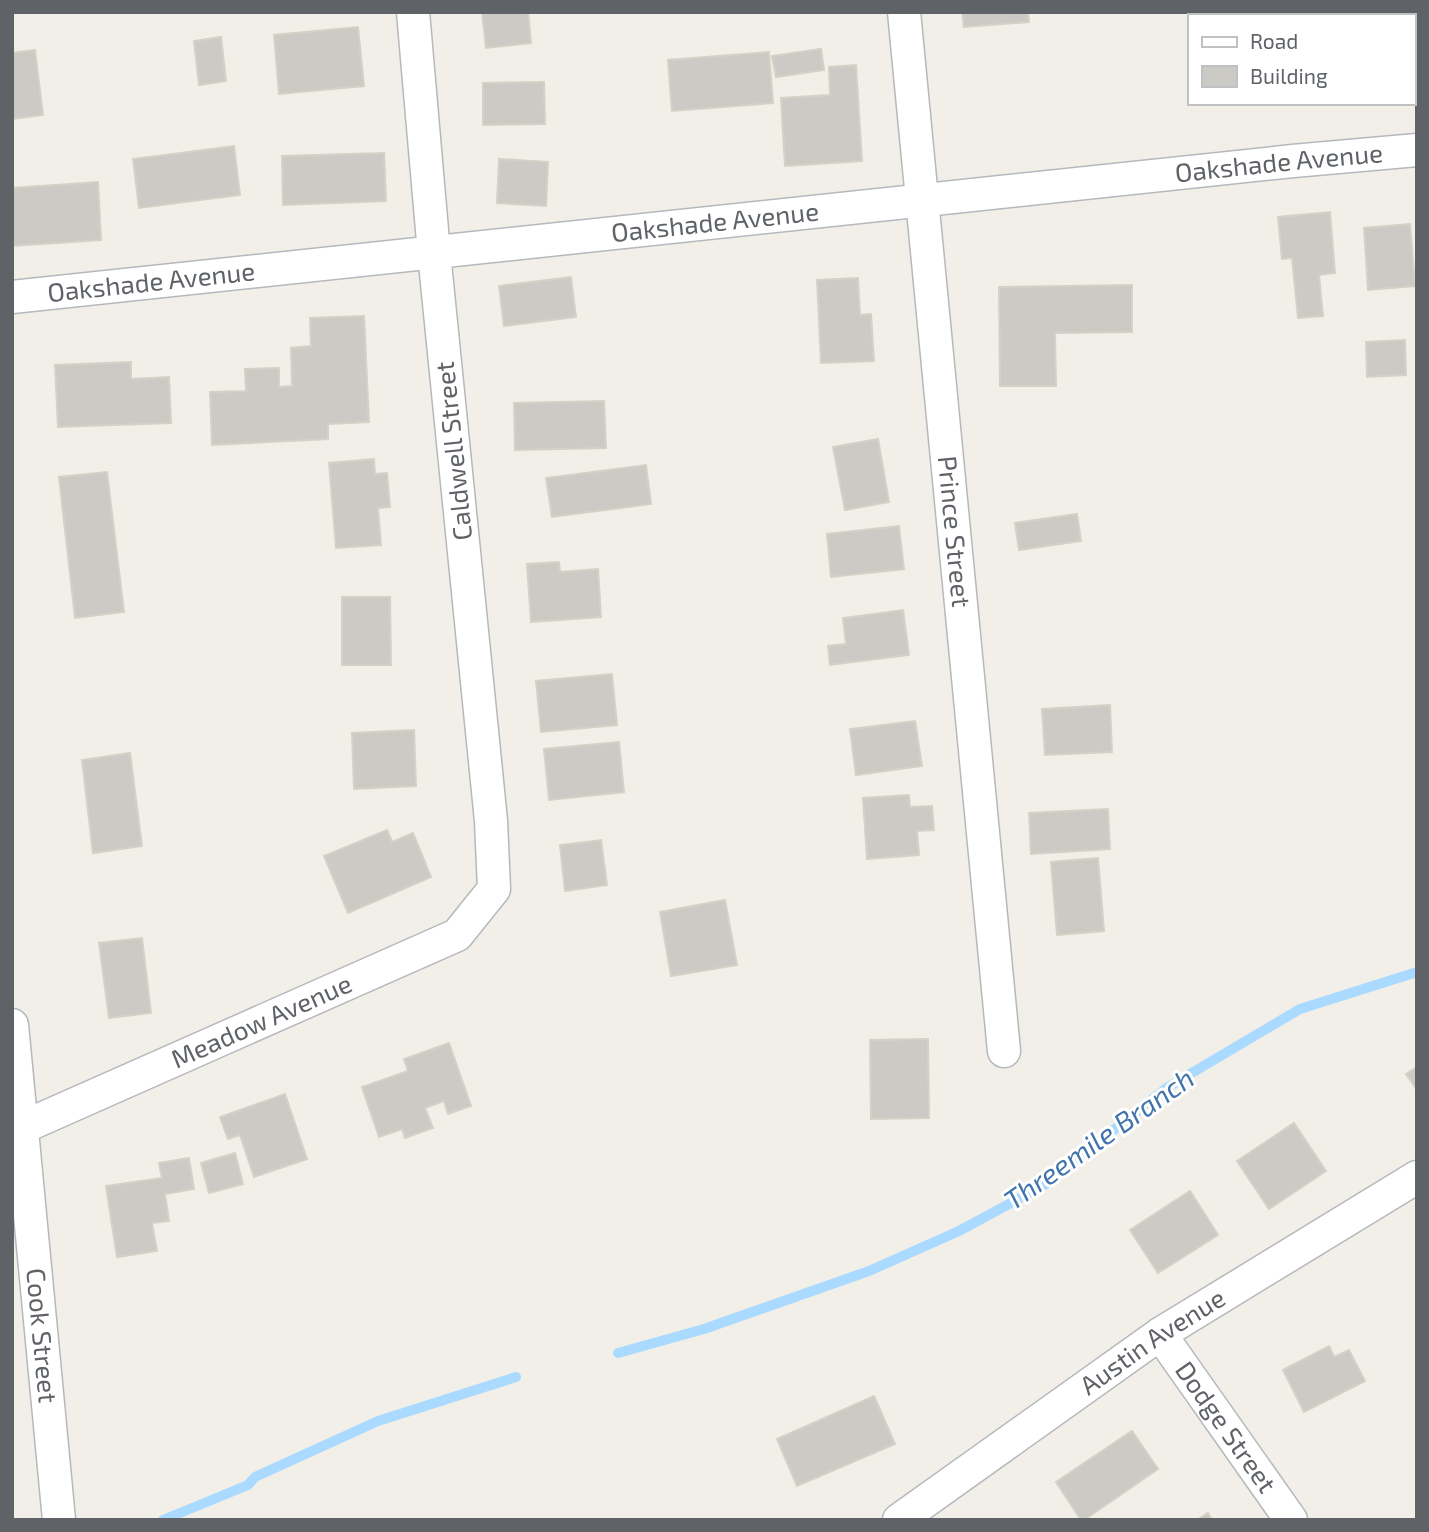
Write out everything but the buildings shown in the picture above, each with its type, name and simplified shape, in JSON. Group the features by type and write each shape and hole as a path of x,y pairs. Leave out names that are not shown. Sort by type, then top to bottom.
{"street":[{"name":"Caldwell Street","path":"413,12 434,253 491,821 494,889"},
{"name":"Prince Street","path":"904,12 1004,1051"},
{"name":"Oakshade Avenue","path":"12,297 1417,150"},
{"name":"Meadow Avenue","path":"17,1130 457,935 494,889"},
{"name":"Cook Street","path":"12,1025 17,1130 59,1520"},
{"name":"Austin Avenue","path":"898,1520 1160,1334 1417,1177"},
{"name":"Dodge Street","path":"1160,1334 1291,1520"}],"waterway":[{"name":"Threemile Branch","path":"618,1353 704,1329 869,1271 959,1231 1044,1185 1168,1087 1300,1009 1417,972"},
{"name":"Threemile Branch","path":"163,1520 248,1485 255,1477 378,1421 516,1377"}]}
